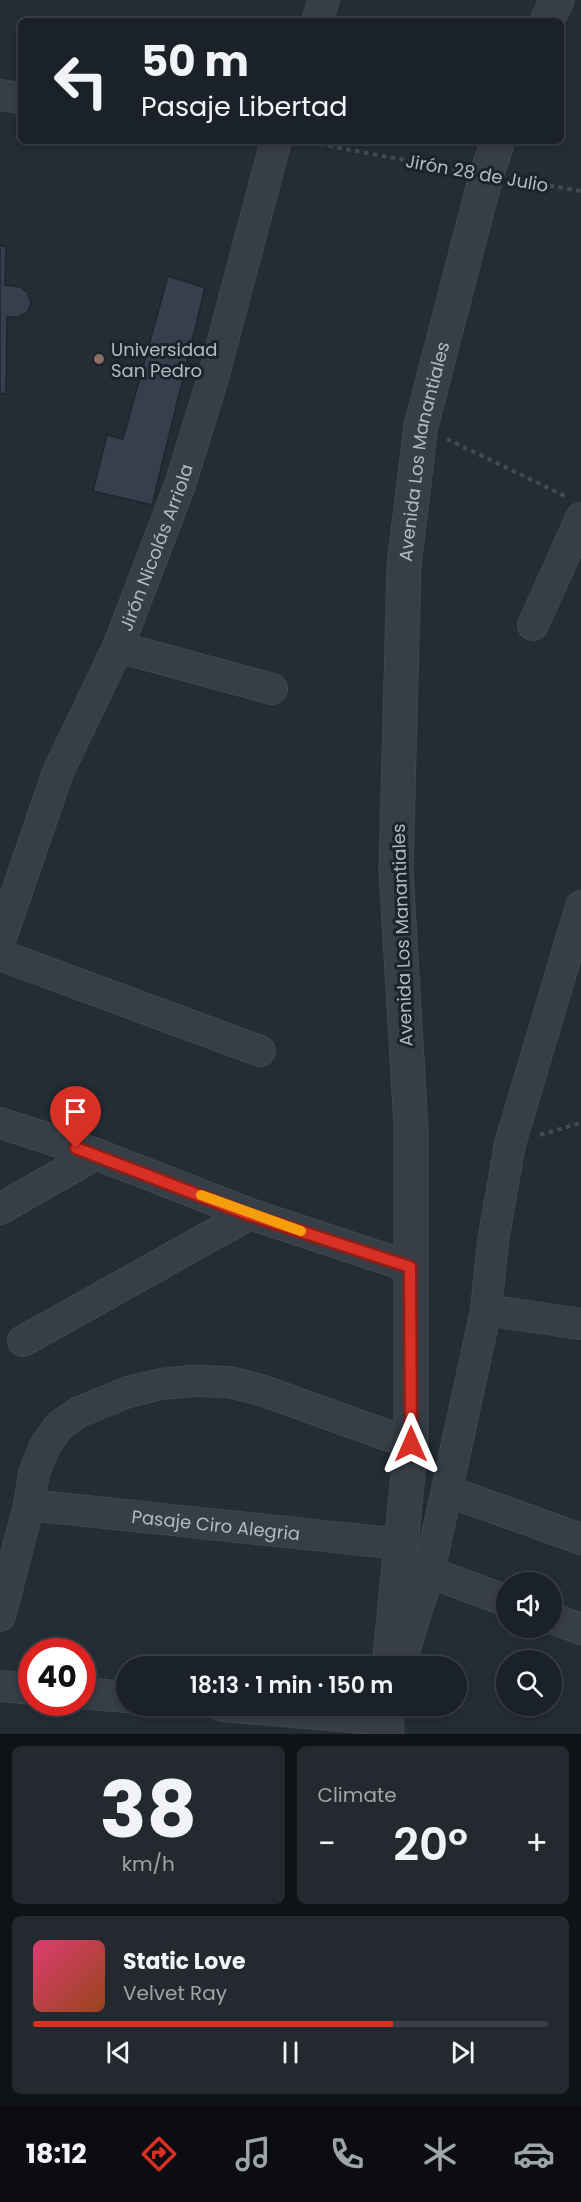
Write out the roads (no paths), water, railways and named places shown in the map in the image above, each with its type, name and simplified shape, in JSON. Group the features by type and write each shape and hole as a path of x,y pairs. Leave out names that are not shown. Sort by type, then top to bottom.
{"street":[{"path":"318,18 324,0"},
{"path":"549,18 558,0"},
{"path":"0,95 18,98"},
{"name":"Jirón Nicolás Arriola","path":"0,941 58,772 118,647 180,485 213,378 275,144"},
{"name":"Avenida Los Manantiales","path":"390,1656 411,1444 411,1127 396,859 404,565 421,426 486,176 497,144"},
{"path":"533,625 576,508"},
{"path":"118,647 272,689"},
{"path":"403,1656 429,1572 486,1310 493,1241 510,1144 581,906"},
{"path":"0,955 260,1051"},
{"path":"0,1123 96,1154 250,1215 410,1267"},
{"path":"0,1209 96,1154"},
{"path":"23,1341 250,1215"},
{"path":"486,1310 581,1324"},
{"path":"0,1616 29,1505 34,1473 45,1446 59,1426 79,1412 128,1392 161,1384 192,1381 230,1382 264,1391 411,1444"},
{"path":"447,1491 581,1539"},
{"name":"Pasaje Ciro Alegria","path":"29,1505 401,1544"},
{"path":"429,1572 496,1597"},
{"path":"562,1622 581,1629"},
{"path":"0,1686 18,1688"},
{"path":"96,1694 116,1696"},
{"path":"339,1716 386,1720"}],"place":[{"name":"Universidad San Pedro","path":"99,359"}]}
